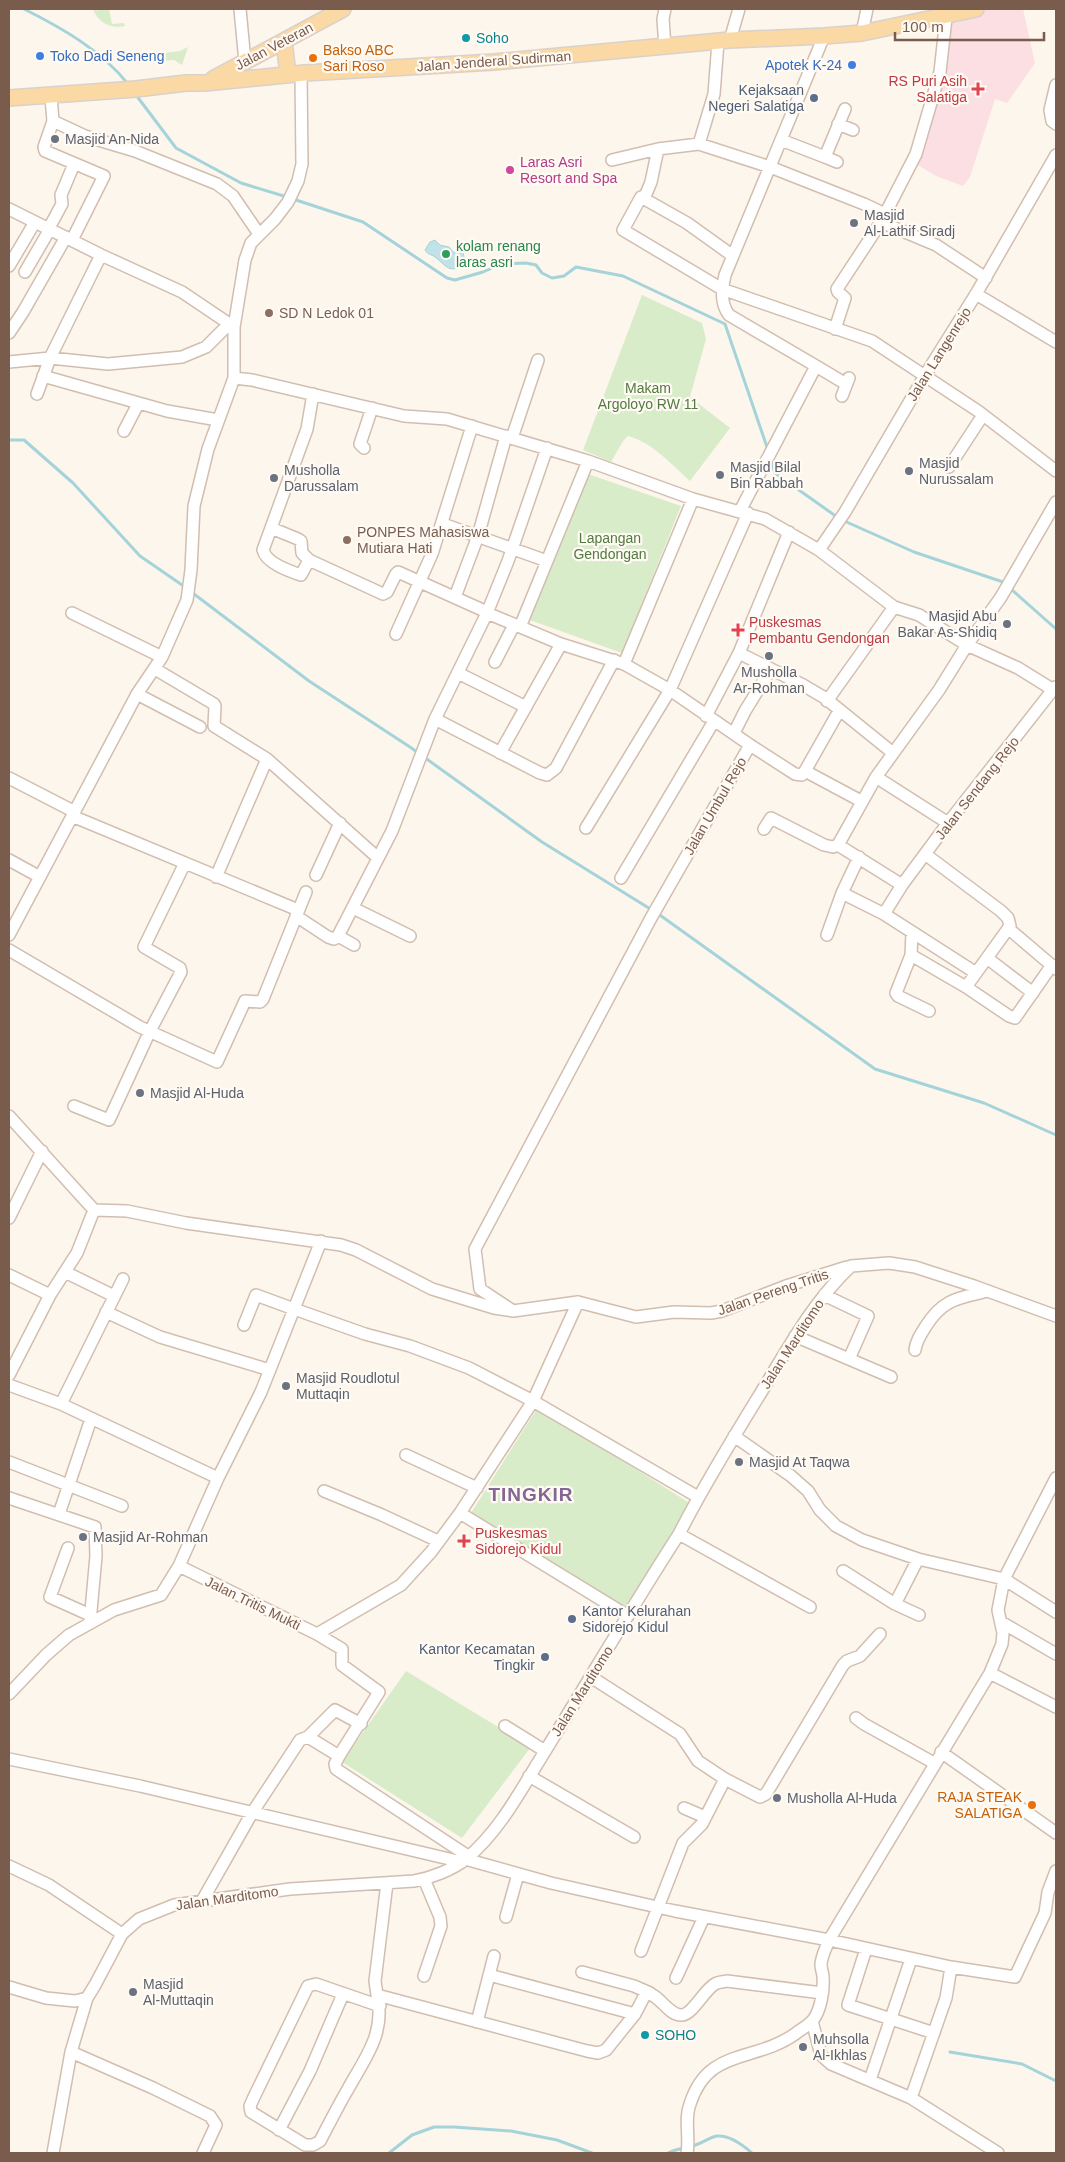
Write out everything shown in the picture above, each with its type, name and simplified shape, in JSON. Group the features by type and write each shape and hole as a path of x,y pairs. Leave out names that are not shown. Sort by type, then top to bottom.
{"main road":[{"name":"Jalan Jenderal Sudirman","path":"9,98 51,97 136,90 186,83 295,74 494,62 724,41 862,33 946,13 976,9"},
{"name":"Jalan Veteran","path":"204,83 284,42 337,10"},
{"path":"284,42 295,74"}],"street":[{"path":"240,9 245,62"},
{"path":"665,9 663,19 665,47"},
{"path":"699,144 714,94 724,41 739,9"},
{"path":"862,33 867,9"},
{"path":"835,329 845,298 838,292 838,289 883,218 911,166 921,141 940,72 946,13"},
{"path":"824,36 733,256 722,290 724,305 729,315 816,366 848,380 842,396"},
{"path":"9,935 137,694 162,656 187,600 191,570 194,506 208,449 234,378 232,325 245,260 251,243 275,219 288,202 295,190 302,164 295,74"},
{"path":"1056,85 1050,110 1052,121 1056,124"},
{"path":"9,333 69,239 104,176 45,151 44,147 53,121 51,97"},
{"path":"825,157 845,109"},
{"path":"53,121 85,136 135,151 217,184 233,196 259,234"},
{"path":"838,124 853,130"},
{"path":"781,140 837,162"},
{"path":"612,160 658,149 699,144 770,167 864,204 883,218 936,245 986,278"},
{"path":"644,199 651,182 658,149"},
{"name":"Jalan Langenrejo","path":"819,550 846,512 924,377 986,278 1056,155"},
{"path":"25,272 62,204 61,195 74,164"},
{"path":"733,256 686,223 641,197 623,230 722,290 872,341 982,415 1056,471"},
{"path":"9,209 101,255 182,292 232,325"},
{"path":"9,266 35,222"},
{"path":"37,394 50,358 101,255"},
{"path":"976,294 1056,342"},
{"path":"9,362 50,358 108,364 182,357 206,347 232,325"},
{"path":"455,598 478,536 509,437 538,360"},
{"path":"586,828 670,690 764,467 816,366"},
{"path":"43,376 138,404 218,420"},
{"path":"234,378 252,380 404,416 439,418 472,426 546,448 693,499 765,519 819,550 894,607 919,615 967,645 1018,668 1047,686 1054,688"},
{"path":"271,528 298,538 301,541 302,553 309,560 301,575 269,560 264,556 263,550 271,528 307,429 313,394"},
{"path":"124,431 138,404"},
{"path":"364,448 360,444 372,408"},
{"path":"949,467 982,415"},
{"path":"396,634 420,582 443,524 472,426"},
{"path":"9,778 74,814 297,913 328,937 334,939 338,936 378,858 426,746 435,719 487,613 512,549 546,448"},
{"path":"495,662 517,626 588,462"},
{"path":"435,719 540,774 547,775 551,773 556,768 619,662 693,499"},
{"path":"764,829 771,818 824,845 833,847 838,845 876,777 939,690 967,645 1001,598 1053,515 1056,502"},
{"path":"443,524 546,561"},
{"path":"621,878 710,718 789,532"},
{"name":"Jalan Umbul Rejo","path":"309,560 383,594 387,592 397,572 561,644 619,662 670,690 750,745 651,918 475,1249 480,1289 513,1311"},
{"path":"827,701 894,607"},
{"path":"72,613 162,656"},
{"path":"500,753 561,644"},
{"path":"739,653 803,685 827,701 893,753"},
{"path":"155,669 214,704 214,726 268,759 378,858"},
{"path":"734,733 771,669"},
{"path":"458,673 526,706"},
{"name":"Jalan Sendang Rejo","path":"884,914 925,854 1054,688"},
{"path":"137,694 200,727"},
{"path":"750,745 795,774 802,775 839,711"},
{"path":"216,877 268,759"},
{"path":"805,772 862,801"},
{"path":"876,777 948,824"},
{"path":"316,875 340,823"},
{"path":"838,845 902,885"},
{"path":"925,854 1008,918 1009,929 966,987"},
{"path":"827,935 842,893 858,857"},
{"path":"9,860 40,877"},
{"path":"74,1106 109,1120 150,1031 181,971 180,968 145,949 144,946 185,863"},
{"path":"9,950 150,1031 213,1062 219,1062 245,1001 260,1002 264,999 306,892"},
{"path":"842,893 884,914 976,973"},
{"path":"353,908 410,936"},
{"path":"911,955 966,987 1013,1018 1016,1017 1054,967 1009,929"},
{"path":"912,933 911,955 898,984 896,994 929,1011"},
{"path":"338,936 354,945"},
{"path":"987,958 1033,993"},
{"path":"9,1116 42,1150 94,1210 77,1253 50,1295 9,1375"},
{"path":"9,1218 42,1150"},
{"name":"Jalan Pereng Tritis","path":"94,1210 127,1211 186,1223 321,1241 356,1250 432,1290 494,1308 513,1311 578,1302 636,1317 674,1312 711,1313 852,1266"},
{"path":"11,1688 90,1618 161,1595 178,1566 270,1370 321,1241"},
{"path":"852,1266 901,1264 988,1291 1056,1316"},
{"name":"Jalan Marditomo","path":"53,2153 71,2052 87,1998 122,1934 139,1918 174,1904 290,1889 424,1879 465,1859 503,1817 679,1534 698,1497 795,1336 824,1295 852,1266"},
{"path":"65,1272 114,1296"},
{"path":"9,1275 50,1295"},
{"path":"61,1404 123,1279"},
{"path":"916,1350 918,1338 941,1306 988,1291"},
{"path":"244,1325 257,1295 365,1334 410,1346 469,1368 533,1401 698,1497"},
{"path":"824,1295 868,1316 849,1359"},
{"name":"Jalan Tritis Mukti","path":"178,1566 317,1634 400,1585 438,1542 460,1513 533,1401 578,1302"},
{"path":"106,1312 160,1337 270,1370"},
{"path":"795,1336 891,1377"},
{"path":"9,1385 61,1404 218,1478"},
{"path":"59,1514 91,1419"},
{"path":"734,1436 791,1476 808,1491 820,1510 836,1526 862,1540 918,1560 1004,1579 1056,1612"},
{"path":"406,1455 477,1488"},
{"path":"9,1462 122,1506"},
{"path":"687,2148 688,2107 696,2088 710,2070 725,2060 758,2052 784,2042 812,2021 816,2014 822,1993 823,1978 821,1965 829,1940 990,1673 1002,1644 998,1604 1004,1579 1056,1478"},
{"path":"324,1491 382,1515 438,1542"},
{"path":"9,1498 96,1527 96,1556 90,1618"},
{"path":"460,1513 628,1616"},
{"path":"679,1534 810,1607"},
{"path":"68,1548 50,1597 90,1618"},
{"path":"895,1604 918,1560"},
{"path":"843,1571 895,1604 919,1615"},
{"path":"1001,1622 1056,1654"},
{"path":"317,1634 342,1650 342,1665 378,1691 378,1696 339,1756 335,1764 336,1768 465,1859"},
{"path":"591,1677 680,1734 698,1761 725,1779 760,1797 766,1794 843,1665 847,1661 859,1656 880,1634"},
{"path":"990,1673 1056,1707"},
{"path":"202,1901 252,1813 300,1740 308,1737 334,1710 360,1724"},
{"path":"856,1718 934,1763"},
{"path":"505,1726 545,1751"},
{"path":"308,1737 339,1756"},
{"path":"941,1752 1056,1833"},
{"path":"9,1759 140,1786 252,1813 465,1859 658,1908 829,1940 910,1959 1015,1977 1052,1903 1056,1871"},
{"path":"529,1776 634,1837"},
{"path":"641,1951 683,1843 702,1824 725,1779"},
{"path":"684,1808 705,1817"},
{"path":"9,1866 49,1885 122,1934"},
{"path":"506,1917 518,1874"},
{"path":"424,1879 440,1917 441,1926 424,1976"},
{"path":"387,1883 375,1981 379,2001 380,2026 373,2047 320,2141 313,2145 305,2145 251,2112 250,2106 308,1986 316,1984 343,1994 379,2001 477,2022 598,2053 606,2050 636,2014 645,1995 650,1993"},
{"path":"676,1978 704,1917"},
{"path":"866,1949 848,2005 934,2033"},
{"path":"477,2022 494,1956"},
{"path":"870,2080 910,1959"},
{"path":"911,2098 946,1998 951,1966"},
{"path":"582,1972 639,1988 650,1993 676,2014 682,2015 689,2012 705,1992 716,1984 727,1981 822,1993"},
{"path":"489,1975 636,2014"},
{"path":"9,1987 55,1999 75,2001 87,1998"},
{"path":"278,2130 310,2071 343,1994"},
{"path":"812,2021 821,2055 832,2064 911,2098 998,2153"},
{"path":"71,2052 210,2116 216,2125 202,2153"}],"shaded area":[{"name":"RS Puri Asih Salatiga","path":"991,9 1023,9 1035,63 1007,103 995,99 970,177 963,186 936,176 916,164 926,143 942,79 947,18"}],"green space":[{"path":"93,9 98,11 99,9 109,9 112,24 124,23 125,26 115,27 106,24 98,18"},
{"path":"188,47 182,65 174,60 159,61 156,58 158,54 180,51"},
{"name":"Makam Argoloyo RW 11","path":"642,295 702,323 706,339 690,397 730,428 690,481 654,449 628,436 611,462 583,450"},
{"name":"Lapangan Gendongan","path":"585,473 681,506 622,653 527,619"},
{"path":"538,1407 691,1504 624,1610 471,1513"},
{"path":"406,1671 531,1747 462,1838 342,1762"}],"water":[{"name":"kolam renang laras asri","path":"435,240 440,245 449,247 453,252 463,253 466,264 452,269 427,253 425,250 430,242"}],"waterway":[{"path":"24,9 66,32 93,50 128,84"},
{"path":"136,95 176,148 241,183 287,197"},
{"path":"293,199 363,222 447,278 455,280 483,272 501,264 526,263 536,265 542,273 552,278 564,276 576,267 623,276 725,324 768,450"},
{"path":"9,440 24,440 73,483 140,556 185,587"},
{"path":"771,461 775,473 837,517"},
{"path":"842,520 914,552 1003,582 1056,629"},
{"path":"190,591 309,681 410,747 542,842 652,910"},
{"path":"657,913 875,1069 984,1103 1056,1135"},
{"path":"950,2052 1022,2064 1056,2081"},
{"path":"389,2153 412,2135 434,2127 511,2131 557,2140 592,2153"},
{"path":"668,2153 717,2136 731,2139 752,2153"}],"place":[{"name":"Soho","path":"466,38"},
{"name":"Toko Dadi Seneng","path":"40,56"},
{"name":"Bakso ABC Sari Roso","path":"313,58"},
{"name":"Apotek K-24","path":"852,65"},
{"name":"RS Puri Asih Salatiga","path":"978,89"},
{"name":"Kejaksaan Negeri Salatiga","path":"814,98"},
{"name":"Masjid An-Nida","path":"55,139"},
{"name":"Laras Asri Resort and Spa","path":"510,170"},
{"name":"Masjid Al-Lathif Siradj","path":"854,223"},
{"name":"kolam renang laras asri","path":"446,254"},
{"name":"SD N Ledok 01","path":"269,313"},
{"name":"Masjid Nurussalam","path":"909,471"},
{"name":"Masjid Bilal Bin Rabbah","path":"720,475"},
{"name":"Musholla Darussalam","path":"274,478"},
{"name":"PONPES Mahasiswa Mutiara Hati","path":"347,540"},
{"name":"Masjid Abu Bakar As-Shidiq","path":"1007,624"},
{"name":"Puskesmas Pembantu Gendongan","path":"738,630"},
{"name":"Musholla Ar-Rohman","path":"769,656"},
{"name":"Masjid Al-Huda","path":"140,1093"},
{"name":"Masjid Roudlotul Muttaqin","path":"286,1386"},
{"name":"Masjid At Taqwa","path":"739,1462"},
{"name":"Masjid Ar-Rohman","path":"83,1537"},
{"name":"Puskesmas Sidorejo Kidul","path":"464,1541"},
{"name":"Kantor Kelurahan Sidorejo Kidul","path":"572,1619"},
{"name":"Kantor Kecamatan Tingkir","path":"545,1657"},
{"name":"Musholla Al-Huda","path":"777,1798"},
{"name":"RAJA STEAK SALATIGA","path":"1032,1805"},
{"name":"Masjid Al-Muttaqin","path":"133,1992"},
{"name":"SOHO","path":"645,2035"},
{"name":"Muhsolla Al-Ikhlas","path":"803,2047"}],"district":[{"name":"TINGKIR","path":"531,1494"}]}
